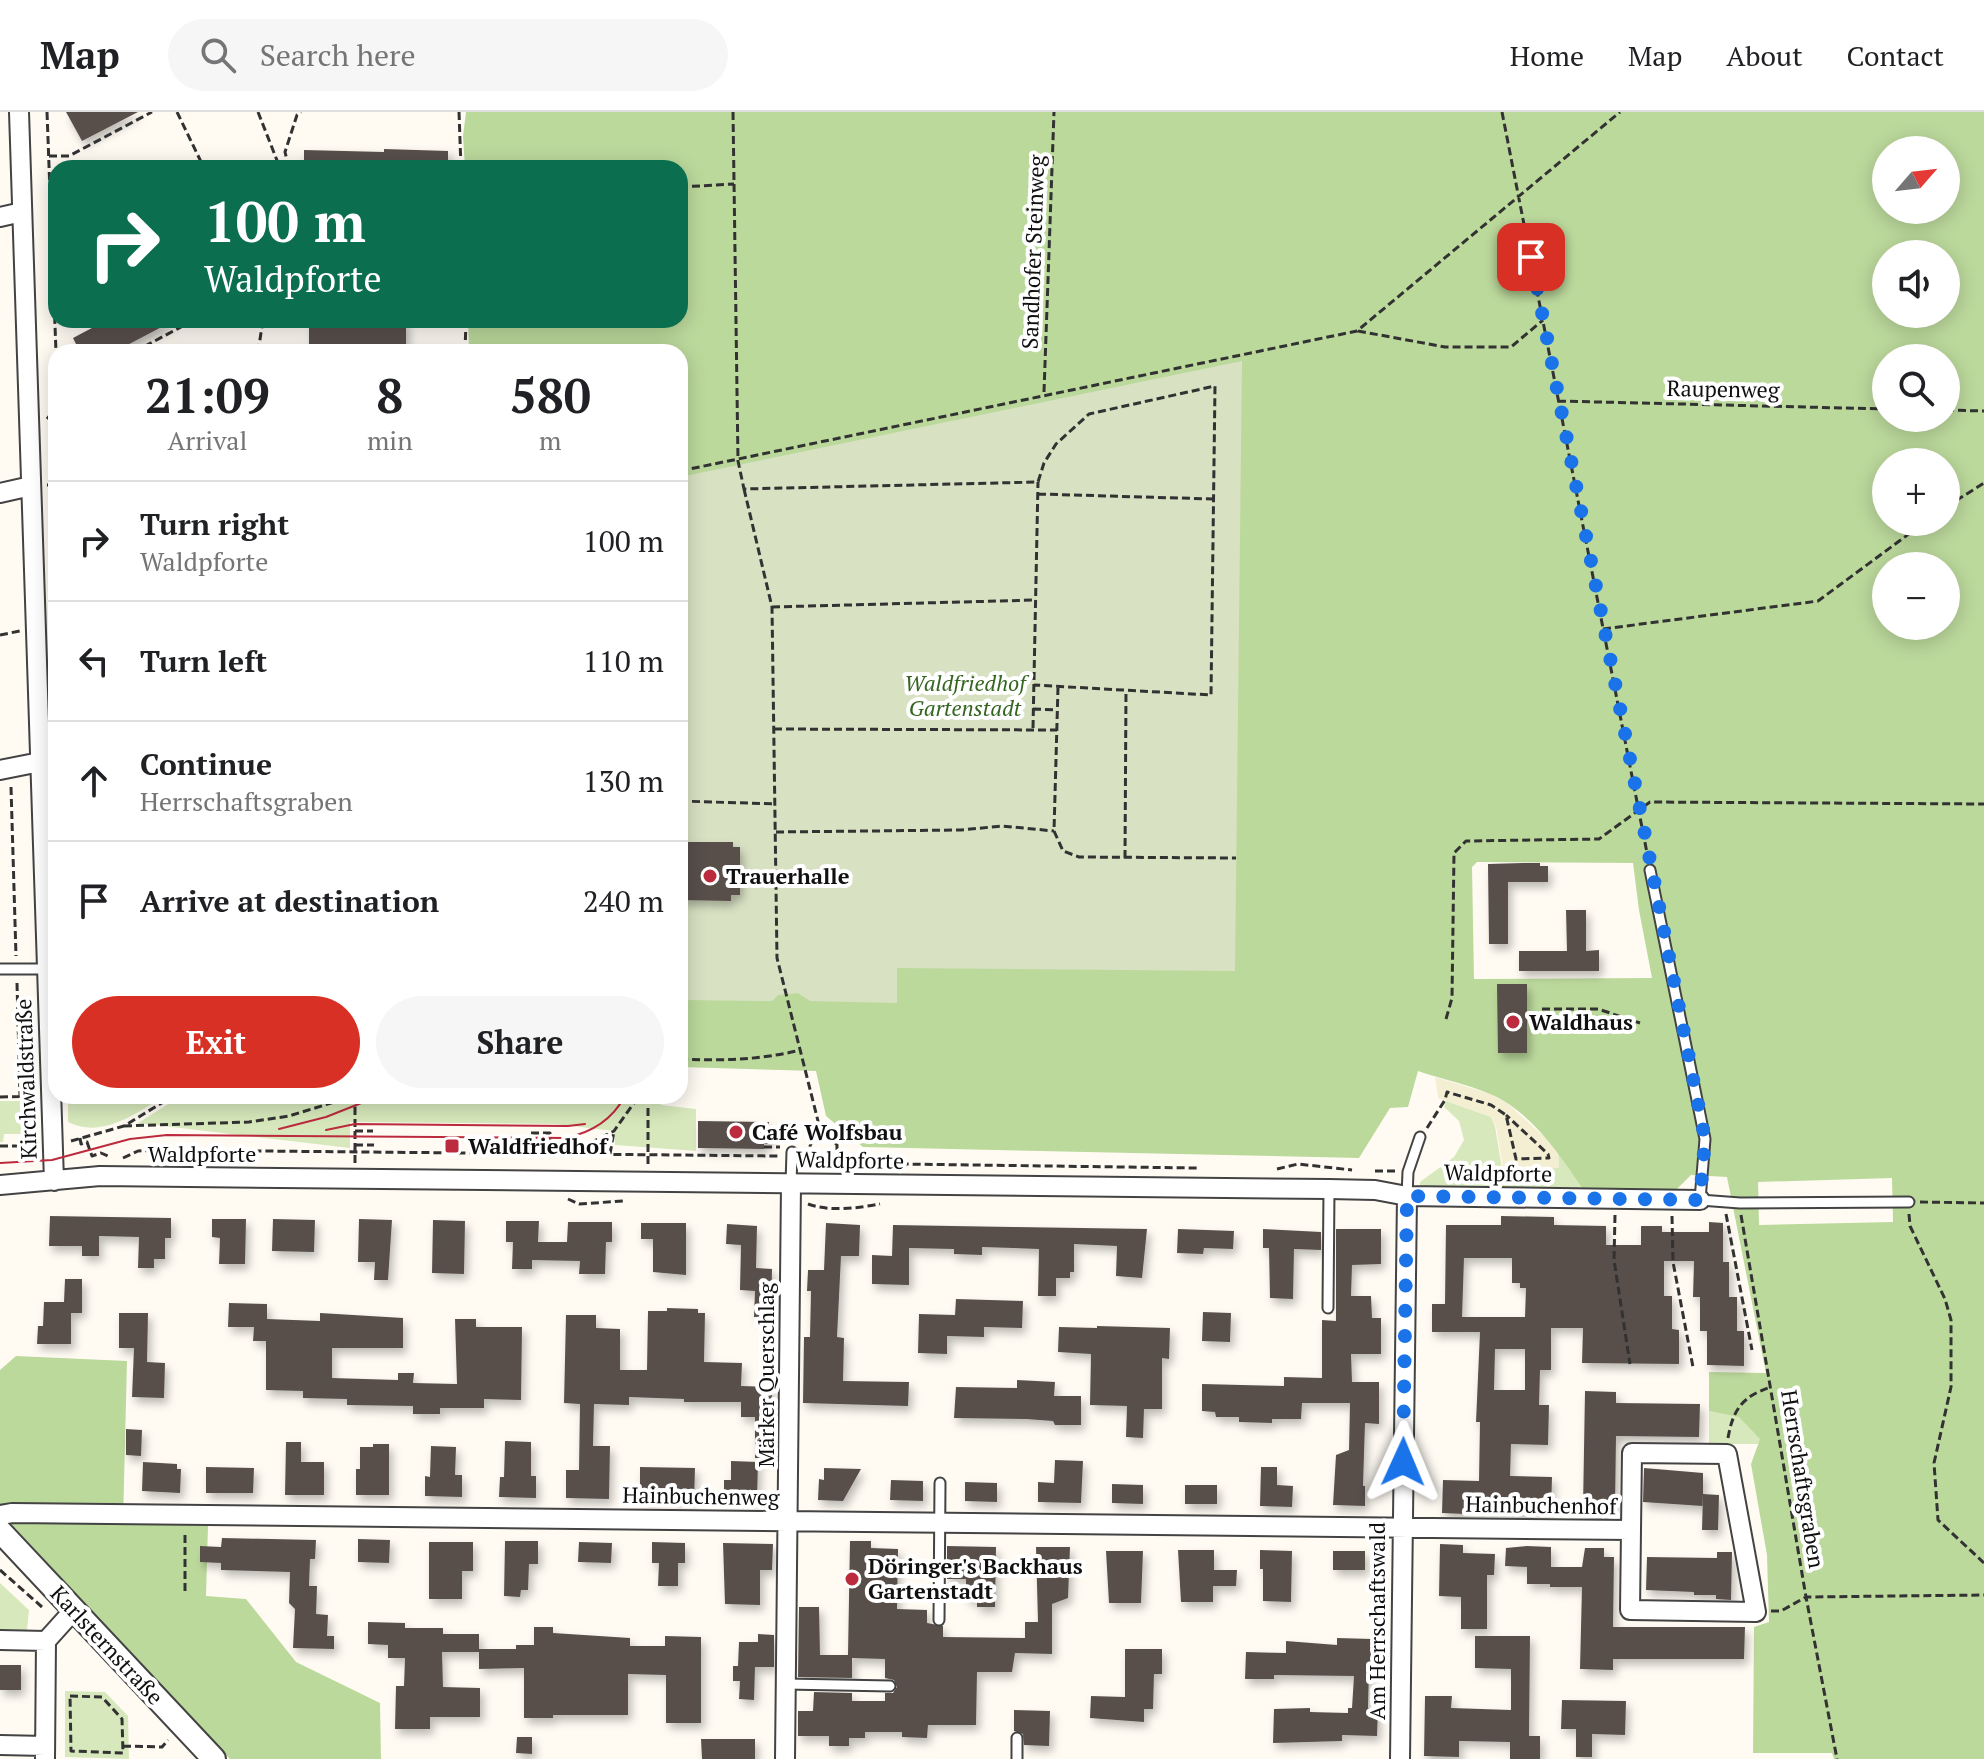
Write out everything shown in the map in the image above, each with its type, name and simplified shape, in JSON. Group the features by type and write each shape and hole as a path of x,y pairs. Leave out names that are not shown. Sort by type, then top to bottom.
{"street":[{"name":"Kirchwaldstraße","path":"19,112 48,950"},
{"path":"0,217 22,212"},
{"path":"0,493 31,486"},
{"path":"36,630 48,629"},
{"path":"5,769 40,762"},
{"name":"Kirchwaldstraße","path":"49,1104 54,1181"},
{"name":"Waldpforte","path":"0,1185 100,1176 1329,1189 1375,1190 1407,1196 1700,1200"},
{"name":"Märker Querschlag","path":"785,1759 800,1184"},
{"name":"Am Herrschaftswald","path":"1400,1759 1407,1196"},
{"name":"Hainbuchenhof","path":"1727,1454 1632,1453 1630,1610 1756,1612"},
{"path":"1727,1454 1756,1612"},
{"name":"Hainbuchenweg","path":"0,1515 1402,1527"},
{"name":"Hainbuchenhof","path":"1402,1527 1631,1530"},
{"name":"Karlsternstraße","path":"0,1531 66,1618 214,1759"},
{"path":"0,1745 45,1752 46,1641 66,1618"},
{"path":"0,1640 46,1641"}],"lane":[{"path":"1650,870 1705,1139 1700,1200 1740,1203 1909,1202"},
{"path":"0,969 48,973"},
{"path":"1407,1196 1408,1172 1420,1137"},
{"path":"792,1154 800,1184"},
{"path":"1328,1308 1329,1189"},
{"path":"939,1620 940,1483"},
{"path":"786,1684 890,1686"},
{"path":"1017,1738 1017,1759"}],"path":[{"path":"47,112 49,160"},
{"path":"49,156 69,156 152,112"},
{"path":"177,112 200,160"},
{"path":"258,112 281,160"},
{"path":"284,160 297,115 301,112"},
{"path":"459,112 461,160"},
{"path":"733,112 738,461 772,607 777,958 819,1125 837,1145 837,1158"},
{"name":"Sandhofer Steinweg","path":"1044,394 1054,112"},
{"path":"1502,112 1650,870"},
{"path":"1357,331 1620,112"},
{"path":"104,130 107,136"},
{"path":"688,187 734,184"},
{"path":"688,470 1357,331 1445,347 1511,347 1543,320"},
{"path":"149,344 179,328"},
{"path":"153,331 157,340"},
{"path":"1033,728 1038,482 1044,463 1056,444 1089,414 1215,386 1211,695 1034,685"},
{"name":"Raupenweg","path":"1558,401 1872,409"},
{"path":"1960,410 1984,411"},
{"path":"744,489 1038,482"},
{"path":"1960,498 1984,483"},
{"path":"1038,494 1213,499"},
{"path":"1603,629 1818,601 1906,536"},
{"path":"772,607 1036,600"},
{"path":"1058,687 1054,831 1063,851 1079,857 1236,858"},
{"path":"1125,858 1126,690"},
{"path":"1033,709 1057,710"},
{"path":"774,729 1057,730"},
{"path":"5,769 17,970 20,1096"},
{"path":"688,801 776,804"},
{"path":"1446,1019 1452,998 1454,853 1466,841 1599,839 1650,802 1984,804"},
{"path":"776,832 961,830 1002,826 1054,831"},
{"path":"1542,1009 1598,1009 1640,1023"},
{"path":"688,1059 762,1059 801,1050"},
{"path":"1420,1137 1445,1100 1447,1092 1491,1105 1506,1115 1549,1158 1516,1159 1506,1115"},
{"path":"0,1097 48,1096"},
{"path":"124,1126 161,1104"},
{"path":"0,1146 51,1146 124,1126 249,1122 289,1116 327,1104"},
{"path":"354,1104 355,1179"},
{"path":"610,1154 614,1131 633,1104"},
{"path":"648,1104 648,1182"},
{"path":"800,1184 819,1125"},
{"path":"355,1131 373,1131"},
{"path":"584,1154 594,1141 614,1131"},
{"path":"531,1133 550,1133 550,1155"},
{"path":"80,1138 81,1144 87,1142 92,1156 101,1153 117,1160 138,1151 159,1150 550,1155 792,1154 900,1164 1200,1168"},
{"path":"355,1145 374,1145"},
{"path":"531,1147 550,1147"},
{"path":"764,1147 767,1147 767,1156"},
{"path":"1278,1169 1298,1164 1335,1170 1408,1172"},
{"path":"1615,1199 1614,1260 1630,1364"},
{"path":"1672,1201 1673,1262 1693,1367"},
{"path":"1725,1202 1752,1350"},
{"path":"1984,1203 1909,1202 1910,1226 1945,1299 1951,1320 1951,1387 1934,1463 1938,1520 1984,1563"},
{"name":"Herrschaftsgraben","path":"1740,1203 1741,1225 1837,1759"},
{"path":"1727,1454 1728,1435 1735,1411 1752,1393 1771,1387"},
{"path":"185,1515 185,1591"},
{"path":"0,1570 66,1618"},
{"path":"1756,1612 1781,1611 1806,1597 1984,1595"},
{"path":"70,1696 102,1697 122,1719 123,1746 123,1753 71,1751 70,1696"},
{"path":"123,1746 162,1747 168,1740"}],"shaded area":[{"path":"1435,1077 1491,1094 1508,1104 1558,1149 1559,1168 1503,1168 1496,1126 1491,1117 1438,1098"}],"green space":[{"path":"466,112 1984,112 1984,1759 1834,1759 1832,1753 1753,1753 1754,1627 1769,1622 1767,1555 1751,1464 1760,1439 1739,1417 1709,1411 1709,1372 1766,1373 1727,1177 1691,1175 1674,1192 1582,1188 1554,1148 1530,1122 1504,1101 1481,1090 1418,1071 1408,1107 1390,1108 1359,1158 863,1147 826,1116 816,1071 688,1067 688,344 469,344 468,328 688,328 688,160 464,160","holes":["1477,862 1633,863 1652,978 1474,979 1472,867","1892,1178 1893,1222 1759,1225 1758,1182"]},
{"name":"Waldfriedhof Gartenstadt","path":"1242,361 1235,971 897,968 897,1003 810,1001 798,993 778,995 772,1001 688,1000 688,475"},
{"path":"0,1101 32,1101 33,1134 4,1134 3,1142 0,1142"},
{"path":"1446,1101 1491,1117 1502,1169 1559,1168 1558,1149 1582,1188 1420,1187 1420,1182 1454,1157 1464,1140 1459,1121 1444,1107"},
{"path":"68,1104 151,1104 105,1126 80,1127 68,1122"},
{"path":"168,1104 661,1104 696,1109 696,1151 615,1145 614,1131 555,1124 350,1122 350,1148 138,1123"},
{"path":"16,1356 127,1361 123,1522 208,1526 206,1596 246,1599 296,1662 380,1703 381,1759 230,1759 0,1512 0,1370"},
{"path":"1709,1411 1739,1416 1761,1439 1758,1444 1709,1444"},
{"path":"0,1583 29,1610 27,1630 0,1630"},
{"path":"65,1691 105,1692 128,1716 129,1759 65,1757"}],"building":[{"path":"66,112 138,112 82,141"},
{"path":"384,149 448,151 448,160 304,160 304,150 384,152"},
{"path":"92,328 160,328 129,344 76,344 73,338"},
{"path":"309,328 406,328 406,344 309,344"},
{"name":"Trauerhalle","path":"688,842 733,842 733,847 740,847 740,895 731,895 731,901 688,900"},
{"path":"1540,863 1540,866 1548,866 1548,882 1508,882 1508,944 1489,944 1488,864"},
{"path":"1566,910 1586,910 1586,951 1599,950 1599,971 1519,971 1519,951 1567,951"},
{"name":"Waldhaus","path":"1497,984 1527,984 1527,1053 1498,1053"},
{"name":"Café Wolfsbau","path":"698,1121 769,1122 769,1144 764,1144 764,1149 698,1148"},
{"path":"50,1216 171,1218 171,1238 165,1238 165,1259 154,1259 154,1268 138,1268 139,1237 99,1236 99,1256 82,1256 82,1246 49,1246"},
{"path":"1501,1216 1554,1217 1554,1225 1606,1226 1606,1245 1641,1245 1641,1226 1662,1226 1662,1232 1709,1232 1709,1222 1723,1223 1723,1262 1729,1262 1729,1297 1737,1297 1737,1331 1744,1331 1744,1366 1707,1365 1707,1331 1700,1331 1700,1297 1693,1297 1694,1261 1664,1261 1664,1296 1672,1296 1672,1329 1679,1330 1679,1364 1582,1363 1583,1328 1551,1328 1551,1370 1540,1370 1539,1405 1549,1405 1548,1445 1511,1444 1510,1476 1552,1477 1551,1511 1528,1511 1527,1515 1465,1510 1465,1514 1442,1513 1443,1480 1479,1481 1480,1422 1476,1422 1480,1332 1432,1332 1432,1304 1445,1304 1446,1225 1501,1225","holes":["1464,1258 1512,1258 1512,1283 1520,1283 1520,1288 1526,1288 1525,1317 1462,1317","1495,1349 1525,1349 1525,1390 1494,1390"]},
{"path":"212,1219 246,1219 245,1264 219,1264 220,1238 212,1237"},
{"path":"273,1219 315,1220 314,1252 272,1251"},
{"path":"359,1219 392,1220 388,1280 374,1280 375,1262 358,1262"},
{"path":"433,1220 465,1221 464,1274 432,1273"},
{"path":"506,1221 539,1221 538,1242 567,1242 568,1222 612,1222 612,1242 606,1242 605,1274 579,1274 580,1261 532,1260 532,1269 512,1269 513,1242 506,1242"},
{"path":"641,1223 686,1223 686,1275 653,1272 653,1239 641,1239"},
{"path":"826,1223 860,1225 859,1256 841,1256 837,1337 844,1338 843,1381 909,1382 908,1406 803,1403 804,1337 810,1337 808,1270 824,1270"},
{"path":"727,1224 757,1226 756,1268 772,1269 771,1317 754,1317 755,1291 740,1290 741,1245 726,1244"},
{"path":"893,1225 1147,1229 1142,1278 1116,1276 1117,1246 1074,1244 1074,1272 1070,1272 1070,1278 1056,1278 1056,1296 1038,1296 1039,1249 982,1247 982,1255 954,1254 954,1249 909,1248 909,1285 872,1284 872,1255 892,1256"},
{"path":"1178,1229 1234,1231 1233,1249 1204,1248 1203,1254 1177,1253"},
{"path":"1263,1229 1321,1232 1321,1250 1294,1249 1293,1299 1270,1298 1269,1248 1263,1248"},
{"path":"1336,1229 1381,1229 1381,1264 1352,1265 1351,1296 1371,1296 1372,1318 1381,1318 1381,1354 1351,1354 1352,1382 1379,1382 1379,1424 1365,1423 1365,1506 1333,1505 1336,1455 1349,1450 1350,1403 1302,1403 1301,1419 1272,1419 1272,1423 1239,1422 1239,1417 1216,1417 1215,1412 1202,1411 1202,1384 1284,1386 1284,1377 1322,1378 1322,1320 1336,1321"},
{"path":"65,1279 82,1279 82,1313 71,1313 71,1344 37,1344 38,1326 43,1326 44,1302 64,1302"},
{"path":"956,1299 1023,1301 1022,1328 984,1327 984,1337 947,1336 947,1354 918,1353 919,1314 955,1315"},
{"path":"229,1303 267,1304 267,1319 320,1321 320,1313 403,1318 403,1348 332,1348 332,1378 398,1380 398,1373 414,1373 413,1383 457,1384 455,1319 476,1319 476,1327 522,1327 521,1400 484,1399 484,1408 440,1408 440,1414 413,1414 413,1406 347,1405 347,1399 303,1398 303,1391 266,1390 266,1341 253,1341 254,1327 228,1327"},
{"path":"667,1308 698,1309 698,1313 705,1313 704,1362 742,1363 741,1386 772,1387 771,1458 755,1458 755,1417 741,1417 741,1402 684,1402 684,1399 629,1397 629,1405 594,1404 593,1446 610,1446 609,1499 566,1498 566,1470 579,1470 580,1404 564,1403 566,1315 596,1315 596,1328 620,1329 620,1370 647,1370 648,1311 667,1311"},
{"path":"1203,1312 1231,1313 1230,1342 1202,1341"},
{"path":"119,1313 148,1313 147,1362 165,1363 164,1398 132,1397 134,1348 119,1348"},
{"path":"1059,1327 1170,1328 1169,1359 1162,1358 1162,1409 1144,1409 1143,1438 1126,1437 1127,1406 1090,1405 1091,1354 1058,1352"},
{"path":"1017,1380 1055,1382 1054,1396 1081,1396 1081,1425 1055,1425 1053,1421 1026,1419 954,1418 956,1387 1017,1388"},
{"path":"1585,1391 1616,1392 1616,1403 1700,1404 1699,1437 1616,1436 1615,1508 1605,1508 1605,1516 1586,1516 1586,1508 1583,1508"},
{"path":"126,1429 142,1430 141,1456 126,1455"},
{"path":"505,1441 531,1442 531,1476 536,1476 536,1498 499,1497 500,1477 504,1477"},
{"path":"286,1442 301,1442 301,1462 324,1462 324,1495 285,1495"},
{"path":"373,1444 389,1444 389,1495 356,1495 360,1447 373,1447"},
{"path":"431,1446 456,1447 455,1475 462,1475 462,1497 425,1496 425,1476 430,1477"},
{"path":"1055,1460 1083,1461 1081,1503 1038,1502 1038,1482 1054,1483"},
{"path":"731,1461 758,1462 757,1500 724,1499 724,1480 731,1480"},
{"path":"143,1462 177,1464 177,1469 181,1469 180,1493 142,1491"},
{"path":"206,1467 254,1468 253,1493 206,1493"},
{"path":"640,1467 695,1468 694,1501 640,1499"},
{"path":"1261,1467 1277,1467 1277,1485 1293,1486 1292,1507 1260,1506"},
{"path":"824,1468 861,1469 843,1501 818,1500 819,1479 824,1480"},
{"path":"1644,1468 1703,1473 1703,1506 1643,1502"},
{"path":"891,1480 923,1481 923,1501 890,1500"},
{"path":"965,1482 997,1483 997,1502 965,1501"},
{"path":"1112,1484 1143,1485 1143,1504 1112,1503"},
{"path":"1185,1485 1217,1485 1217,1504 1185,1504"},
{"path":"1703,1494 1719,1495 1718,1530 1702,1530"},
{"path":"222,1538 316,1540 315,1559 310,1559 309,1586 317,1586 316,1614 328,1615 327,1636 334,1636 334,1649 293,1648 295,1609 289,1603 290,1572 221,1570 221,1563 200,1562 200,1546 221,1547"},
{"path":"358,1539 390,1540 389,1563 358,1562"},
{"path":"505,1541 538,1541 538,1564 529,1564 528,1590 521,1590 520,1597 504,1596"},
{"path":"850,1541 871,1541 871,1548 898,1549 897,1609 927,1610 927,1623 943,1626 943,1637 1025,1638 1025,1622 1038,1622 1036,1547 1070,1547 1068,1598 1052,1604 1052,1654 1015,1653 1012,1672 977,1672 976,1725 928,1725 927,1738 902,1737 902,1732 865,1732 865,1738 849,1738 849,1746 829,1746 829,1736 798,1736 798,1711 813,1711 814,1692 852,1693 852,1701 885,1701 885,1693 893,1693 897,1687 894,1680 885,1678 885,1659 852,1658 852,1678 798,1677 799,1607 819,1607 820,1655 848,1655"},
{"path":"429,1542 473,1542 473,1571 462,1571 462,1599 429,1599"},
{"path":"579,1542 612,1543 611,1563 578,1562"},
{"path":"652,1542 685,1543 685,1563 678,1563 678,1586 658,1586 659,1563 652,1563"},
{"path":"723,1543 773,1544 772,1570 760,1570 760,1605 725,1604"},
{"path":"1440,1544 1463,1545 1463,1553 1495,1554 1494,1575 1487,1575 1487,1629 1461,1629 1461,1597 1439,1596"},
{"path":"947,1546 996,1547 995,1607 977,1607 977,1599 966,1599 966,1579 947,1579"},
{"path":"1551,1547 1551,1567 1582,1567 1585,1548 1604,1548 1604,1557 1614,1557 1613,1627 1745,1627 1744,1659 1613,1659 1613,1670 1580,1669 1582,1587 1527,1584 1527,1567 1505,1566 1506,1548"},
{"path":"1178,1550 1214,1550 1214,1570 1237,1570 1236,1586 1213,1586 1213,1602 1181,1602"},
{"path":"1260,1550 1292,1551 1291,1602 1263,1601"},
{"path":"1106,1551 1143,1551 1141,1603 1109,1603"},
{"path":"1333,1551 1365,1551 1365,1570 1333,1570"},
{"path":"1717,1552 1732,1552 1731,1600 1716,1599 1716,1595 1694,1595 1694,1592 1646,1590 1647,1557 1717,1558"},
{"path":"368,1622 405,1623 405,1628 443,1628 443,1634 479,1634 479,1652 442,1652 443,1687 480,1688 480,1717 430,1717 430,1729 395,1729 396,1686 404,1686 405,1658 388,1658 388,1645 368,1644"},
{"path":"534,1627 553,1627 553,1633 630,1638 630,1646 665,1646 665,1636 701,1637 701,1723 666,1723 666,1675 628,1674 628,1715 524,1718 524,1668 479,1669 479,1649 516,1649 516,1645 534,1645"},
{"path":"758,1634 774,1635 774,1667 755,1667 754,1700 739,1699 740,1681 733,1681 733,1666 738,1666 739,1642 758,1642"},
{"path":"1475,1636 1530,1636 1529,1736 1540,1736 1540,1759 1510,1759 1510,1742 1459,1741 1459,1757 1424,1756 1425,1696 1452,1696 1451,1708 1511,1710 1511,1669 1475,1668"},
{"path":"1337,1638 1372,1639 1372,1643 1379,1643 1379,1665 1375,1664 1375,1670 1369,1670 1368,1708 1378,1709 1377,1736 1342,1735 1342,1741 1273,1743 1274,1709 1310,1708 1310,1712 1348,1713 1348,1708 1352,1708 1354,1676 1274,1675 1274,1679 1245,1679 1246,1652 1286,1653 1286,1641 1337,1645"},
{"path":"1125,1649 1162,1649 1162,1674 1154,1674 1153,1709 1144,1709 1144,1722 1090,1718 1091,1696 1125,1697"},
{"path":"0,1665 21,1665 21,1690 0,1690"},
{"path":"1562,1700 1626,1701 1625,1735 1592,1734 1592,1757 1576,1757 1576,1729 1561,1729"},
{"path":"1014,1710 1050,1711 1049,1746 1024,1745 1023,1734 1014,1731"},
{"path":"517,1737 532,1737 532,1754 516,1753"},
{"path":"701,1739 755,1739 755,1759 702,1759"}],"tram line":[{"path":"279,1129 326,1117 359,1104"},
{"path":"0,1163 52,1160 130,1139 167,1135 565,1138 584,1133 600,1124 620,1104"},
{"path":"326,1130 355,1124 585,1124"}],"place":[{"name":"Trauerhalle","path":"710,876"},
{"name":"Waldhaus","path":"1513,1022"},
{"name":"Café Wolfsbau","path":"736,1132"},
{"name":"Waldfriedhof","path":"452,1146"},
{"name":"Döringer's Backhaus Gartenstadt","path":"852,1579"}],"route":[{"path":"1403,1462 1407,1196 1700,1200 1705,1139 1531,257"}]}
